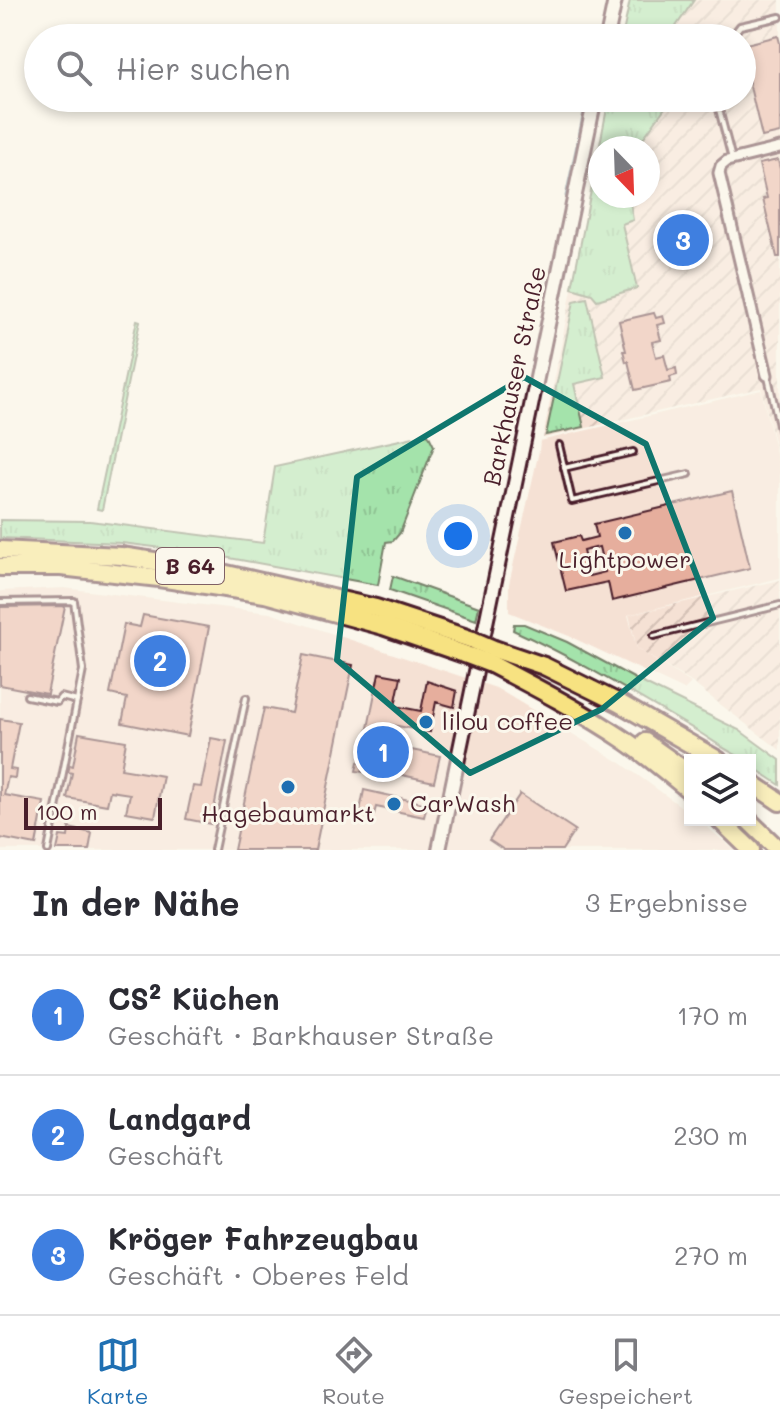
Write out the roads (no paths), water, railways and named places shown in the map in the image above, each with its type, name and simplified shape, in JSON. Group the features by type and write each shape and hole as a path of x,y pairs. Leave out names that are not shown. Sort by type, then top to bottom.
{"highway":[{"name":"B 64","path":"0,550 121,556 200,568 380,617 578,690 684,756"},
{"name":"B 64","path":"0,567 61,567 174,580 380,617"},
{"name":"B 64","path":"492,656 544,666 606,696 708,754"},
{"name":"B 64","path":"492,656 584,704 684,770"},
{"name":"B 64","path":"492,656 608,729 684,786"},
{"path":"756,786 780,802"},
{"path":"756,814 780,836"},
{"path":"726,826 751,850"},
{"path":"754,826 779,850"}],"street":[{"path":"610,24 615,0"},
{"name":"Barkhauser Straße","path":"439,850 592,112"},
{"path":"767,375 719,180 721,166 732,159 780,148"}],"lane":[{"path":"749,24 780,17"},
{"path":"720,112 732,159"},
{"path":"767,375 780,430"},
{"path":"559,445 572,501 689,474"},
{"path":"564,468 633,452"},
{"path":"0,602 74,601 83,670 48,850"},
{"path":"654,636 780,605"},
{"path":"27,696 57,702 61,697 77,701"},
{"path":"214,850 246,698"}],"waterway":[{"path":"603,24 608,0"},
{"path":"566,196 584,112"}],"place":[{"name":"Kröger Fahrzeugbau","path":"683,240"},
{"name":"Lightpower","path":"625,533"},
{"name":"Landgard","path":"160,661"},
{"name":"lilou coffee","path":"426,722"},
{"name":"CS² Küchen","path":"383,752"},
{"name":"Hagebaumarkt","path":"288,787"},
{"name":"CarWash","path":"394,804"}]}
